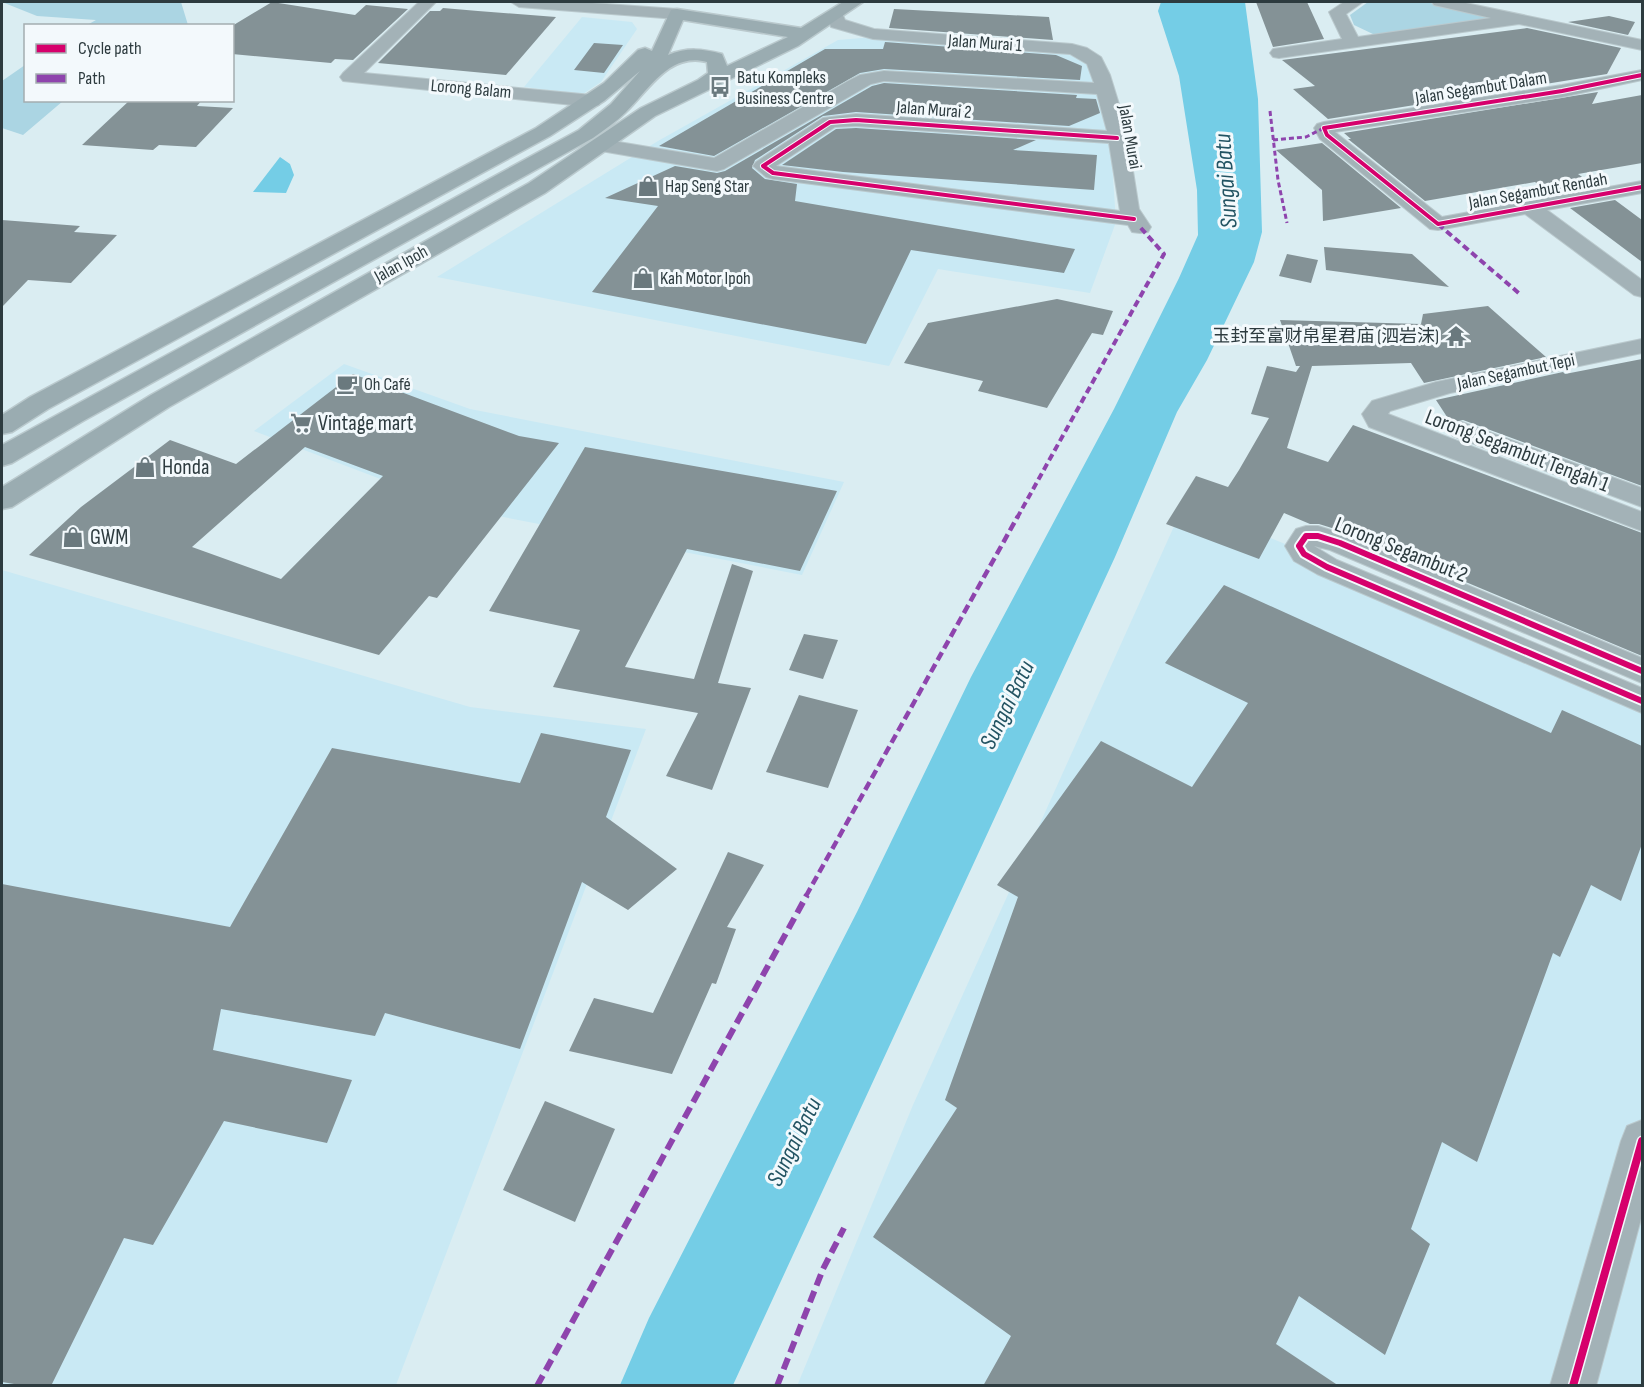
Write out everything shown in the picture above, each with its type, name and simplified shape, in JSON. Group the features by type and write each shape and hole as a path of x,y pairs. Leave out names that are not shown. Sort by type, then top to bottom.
{"main road":[{"name":"Jalan Ipoh","path":"2,500 143,411 537,188 648,112 804,34 854,2"},
{"name":"Jalan Ipoh","path":"2,457 84,409 586,134 611,116 629,99 647,76 662,52 682,8"},
{"path":"2,426 39,403 543,132 592,100 637,65 682,8 742,24 804,34"},
{"path":"742,24 784,24 835,15"},
{"path":"647,76 670,60 696,53 715,58 718,65 717,75 706,83"}],"street":[{"name":"Lorong Balam","path":"428,2 349,77 592,100"},
{"path":"519,2 682,8"},
{"path":"1353,43 1337,12 1355,2"},
{"path":"1440,2 1642,45"},
{"name":"Jalan Murai 1","path":"835,15 837,23 873,34"},
{"path":"1279,53 1519,19"},
{"name":"Jalan Murai 1","path":"804,34 831,37 873,34 1072,49 1095,61"},
{"name":"Jalan Murai","path":"1095,61 1113,115 1125,194 1137,223"},
{"name":"Jalan Segambut Dalam","path":"1438,224 1373,174 1327,135 1324,128 1562,91 1642,75"},
{"path":"601,145 717,165 854,85 866,79 884,76 1105,89"},
{"name":"Jalan Murai 2","path":"1116,138 856,120 830,122 763,166 773,173 1137,223"},
{"name":"Jalan Segambut Rendah","path":"1438,224 1642,188"},
{"path":"1530,208 1642,290"},
{"name":"Jalan Segambut Tepi","path":"1391,403 1444,387 1642,346"},
{"path":"1391,403 1381,406 1375,414 1378,421 1642,522"},
{"name":"Lorong Segambut Tengah 1","path":"1391,403 1642,498"},
{"name":"Lorong Segambut 2","path":"1642,671 1340,543 1318,536 1306,536 1299,546 1304,555 1327,567 1642,701"},
{"path":"1573,1386 1642,1141"}],"shaded area":[{"path":"2,2 181,2 188,24 89,24 96,20 37,16"},
{"path":"1368,2 1426,2 1491,15 1484,19 1375,35 1354,25 1350,15"},
{"path":"582,17 632,22 637,29 601,82 583,94 524,87"},
{"path":"874,37 1065,52 1086,61 1110,133 1116,222 1090,293 938,269 889,366 437,277 658,141 838,40"},
{"path":"24,66 24,102 62,102 23,135 2,128 2,81"},
{"path":"344,364 470,409 844,482 802,575 457,508 254,431"},
{"path":"1185,502 1642,694 1642,1385 797,1386 913,1105"},
{"path":"2,570 470,707 646,729 396,1385 2,1385"}],"water":[{"name":"Sungai Batu","path":"1161,2 1245,2 1258,99 1262,232 1254,262 1207,360 1177,412 1115,557 733,1385 620,1385 649,1318 857,912 971,677 1114,409 1198,235 1197,190 1179,76 1158,11"},
{"path":"280,157 290,164 294,175 286,193 253,192"}],"building":[{"path":"272,2 355,15 366,5 408,9 353,60 335,59 331,63 234,54 234,25"},
{"path":"1256,2 1307,2 1324,39 1273,47"},
{"path":"443,8 556,17 506,75 378,63 430,11 440,11"},
{"path":"894,9 1049,17 1053,40 889,28"},
{"path":"1609,16 1635,22 1628,35 1568,22"},
{"path":"1527,28 1621,48 1607,74 1328,119 1293,89 1315,86 1282,60"},
{"path":"885,42 1056,55 1082,66 1080,80 884,69 860,73 714,156 659,146 825,49 883,49"},
{"path":"594,43 623,45 604,73 574,70"},
{"path":"884,83 1077,95 1076,98 1096,99 1100,113 1069,126 856,112 823,116 755,160 752,168 765,179 797,184 795,201 1075,249 1064,273 911,250 866,344 592,292 658,206 605,198 675,166 717,173 725,171 872,86"},
{"path":"1598,92 1592,104 1642,95 1642,163 1578,174 1596,187 1552,195 1535,182 1425,201 1348,139 1351,139 1344,133"},
{"path":"128,102 200,102 197,106 233,108 196,147 159,145 153,150 82,145"},
{"path":"856,128 1036,140 1013,150 1097,155 1094,190 843,172 782,165 836,129"},
{"path":"1322,143 1401,208 1323,221 1322,190 1276,150"},
{"path":"1615,200 1642,220 1642,262 1570,208"},
{"path":"2,220 80,226 74,232 117,235 71,283 28,280 2,307"},
{"path":"1324,247 1412,254 1449,287 1326,270"},
{"path":"1287,254 1318,260 1311,283 1279,276"},
{"path":"1057,299 1113,311 1103,335 1092,333 1047,408 978,391 983,381 904,363 928,323"},
{"path":"1488,306 1546,357 1424,383 1411,363 1312,366 1287,448 1328,462 1353,425 1642,533 1642,656 1351,534 1319,524 1310,524 1284,513 1259,559 1166,524 1196,476 1228,487 1239,470 1269,418 1251,414 1267,366 1296,372 1300,366 1296,366 1280,320 1421,324 1423,314"},
{"path":"1642,359 1642,486 1463,420 1451,423 1436,400 1563,372 1565,374"},
{"path":"353,374 519,436 559,443 437,598 429,596 379,655 29,555 81,507 170,440 236,464","holes":["305,447 383,476 281,579 192,547"]},
{"path":"585,447 837,491 800,571 687,549 625,667 694,679 732,564 753,571 718,683 751,688 712,790 666,776 698,713 553,687 580,630 489,611"},
{"path":"1224,585 1551,733 1562,710 1642,746 1642,844 1621,901 1591,885 1560,957 1553,953 1477,1162 1442,1142 1411,1229 1430,1244 1385,1355 1299,1296 1276,1344 1339,1386 983,1386 1011,1336 873,1237 957,1108 945,1100 1018,897 997,885 1101,741 1192,787 1248,703 1165,663"},
{"path":"804,634 838,640 823,679 789,670"},
{"path":"799,695 858,710 828,788 766,772"},
{"path":"541,733 631,750 606,817 677,869 628,910 582,882 520,1049 385,1013 375,1036 221,1009 213,1050 352,1080 327,1143 224,1121 153,1245 124,1238 51,1386 26,1386 2,1382 2,884 230,927 332,748 520,783"},
{"path":"728,852 764,865 727,927 736,929 716,984 712,983 672,1074 569,1051 594,998 653,1013"},
{"path":"545,1101 615,1129 575,1222 503,1190"}],"marked path":[{"path":"1270,111 1278,180 1287,223"},
{"path":"1273,140 1306,137 1324,128"},
{"path":"1438,224 1521,295"},
{"path":"537,1386 845,825 1164,254 1140,227"},
{"path":"777,1386 823,1269 844,1228"}],"cycle path":[{"path":"1642,75 1562,91 1324,128 1327,135 1438,224 1642,187"},
{"path":"1117,138 856,120 830,122 763,166 773,173 1134,219"},
{"path":"1642,671 1340,543 1318,536 1306,536 1299,546 1304,554 1327,567 1642,701"},
{"path":"1573,1386 1642,1141"}],"place":[{"name":"Batu Kompleks Business Centre","path":"720,87"},
{"name":"Hap Seng Star","path":"648,186"},
{"name":"Kah Motor Ipoh","path":"643,278"},
{"name":"玉封至富财帛星君庙 (泗岩沫)","path":"1456,336"},
{"name":"Oh Café","path":"347,384"},
{"name":"Vintage mart","path":"301,423"},
{"name":"Honda","path":"145,467"},
{"name":"GWM","path":"73,537"}]}
